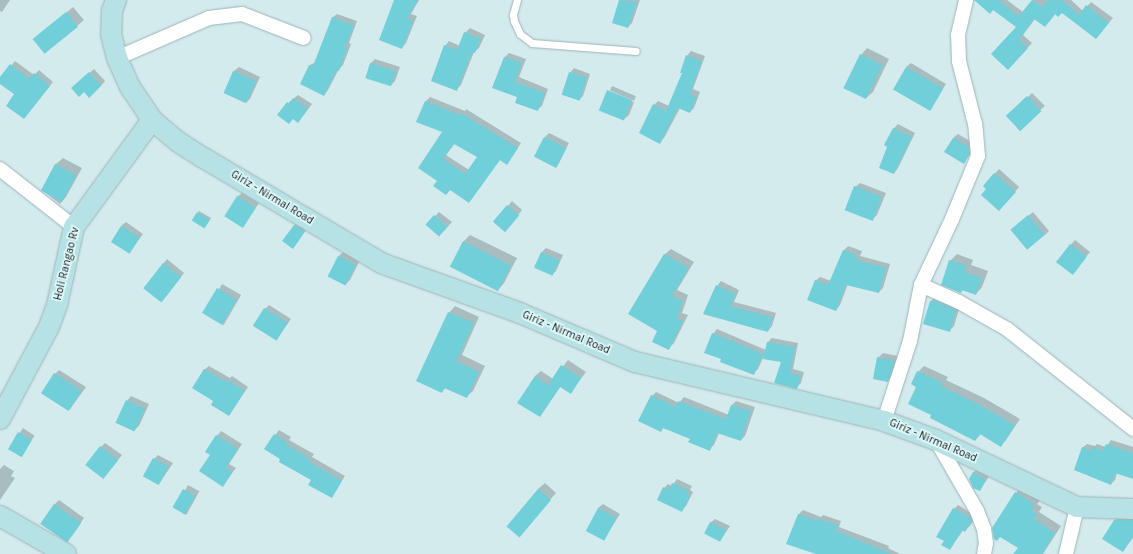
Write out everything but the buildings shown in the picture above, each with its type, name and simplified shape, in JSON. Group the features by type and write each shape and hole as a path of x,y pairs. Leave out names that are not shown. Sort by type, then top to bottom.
{"main road":[{"name":"Giriz - Nirmal Road","path":"116,0 112,11 111,34 117,58 130,87 152,120 177,141 202,157 382,263 520,313 635,362 884,421 936,440 1077,507 1133,509"},
{"name":"Holi Rangao Rv","path":"0,419 49,327 57,305 74,227 152,120"},
{"path":"0,516 66,554"}],"street":[{"path":"884,421 910,341 921,285 952,219 978,156 975,124 959,61 958,35 966,0"},
{"path":"117,58 209,18 242,14 304,38"},
{"path":"0,169 74,227"},
{"path":"921,285 959,302 1007,329 1133,429"},
{"path":"936,440 977,511 984,529 986,543 984,554"},
{"path":"1066,554 1077,507"}],"lane":[{"path":"517,0 512,14 514,21 520,34 532,43 636,51"}]}
